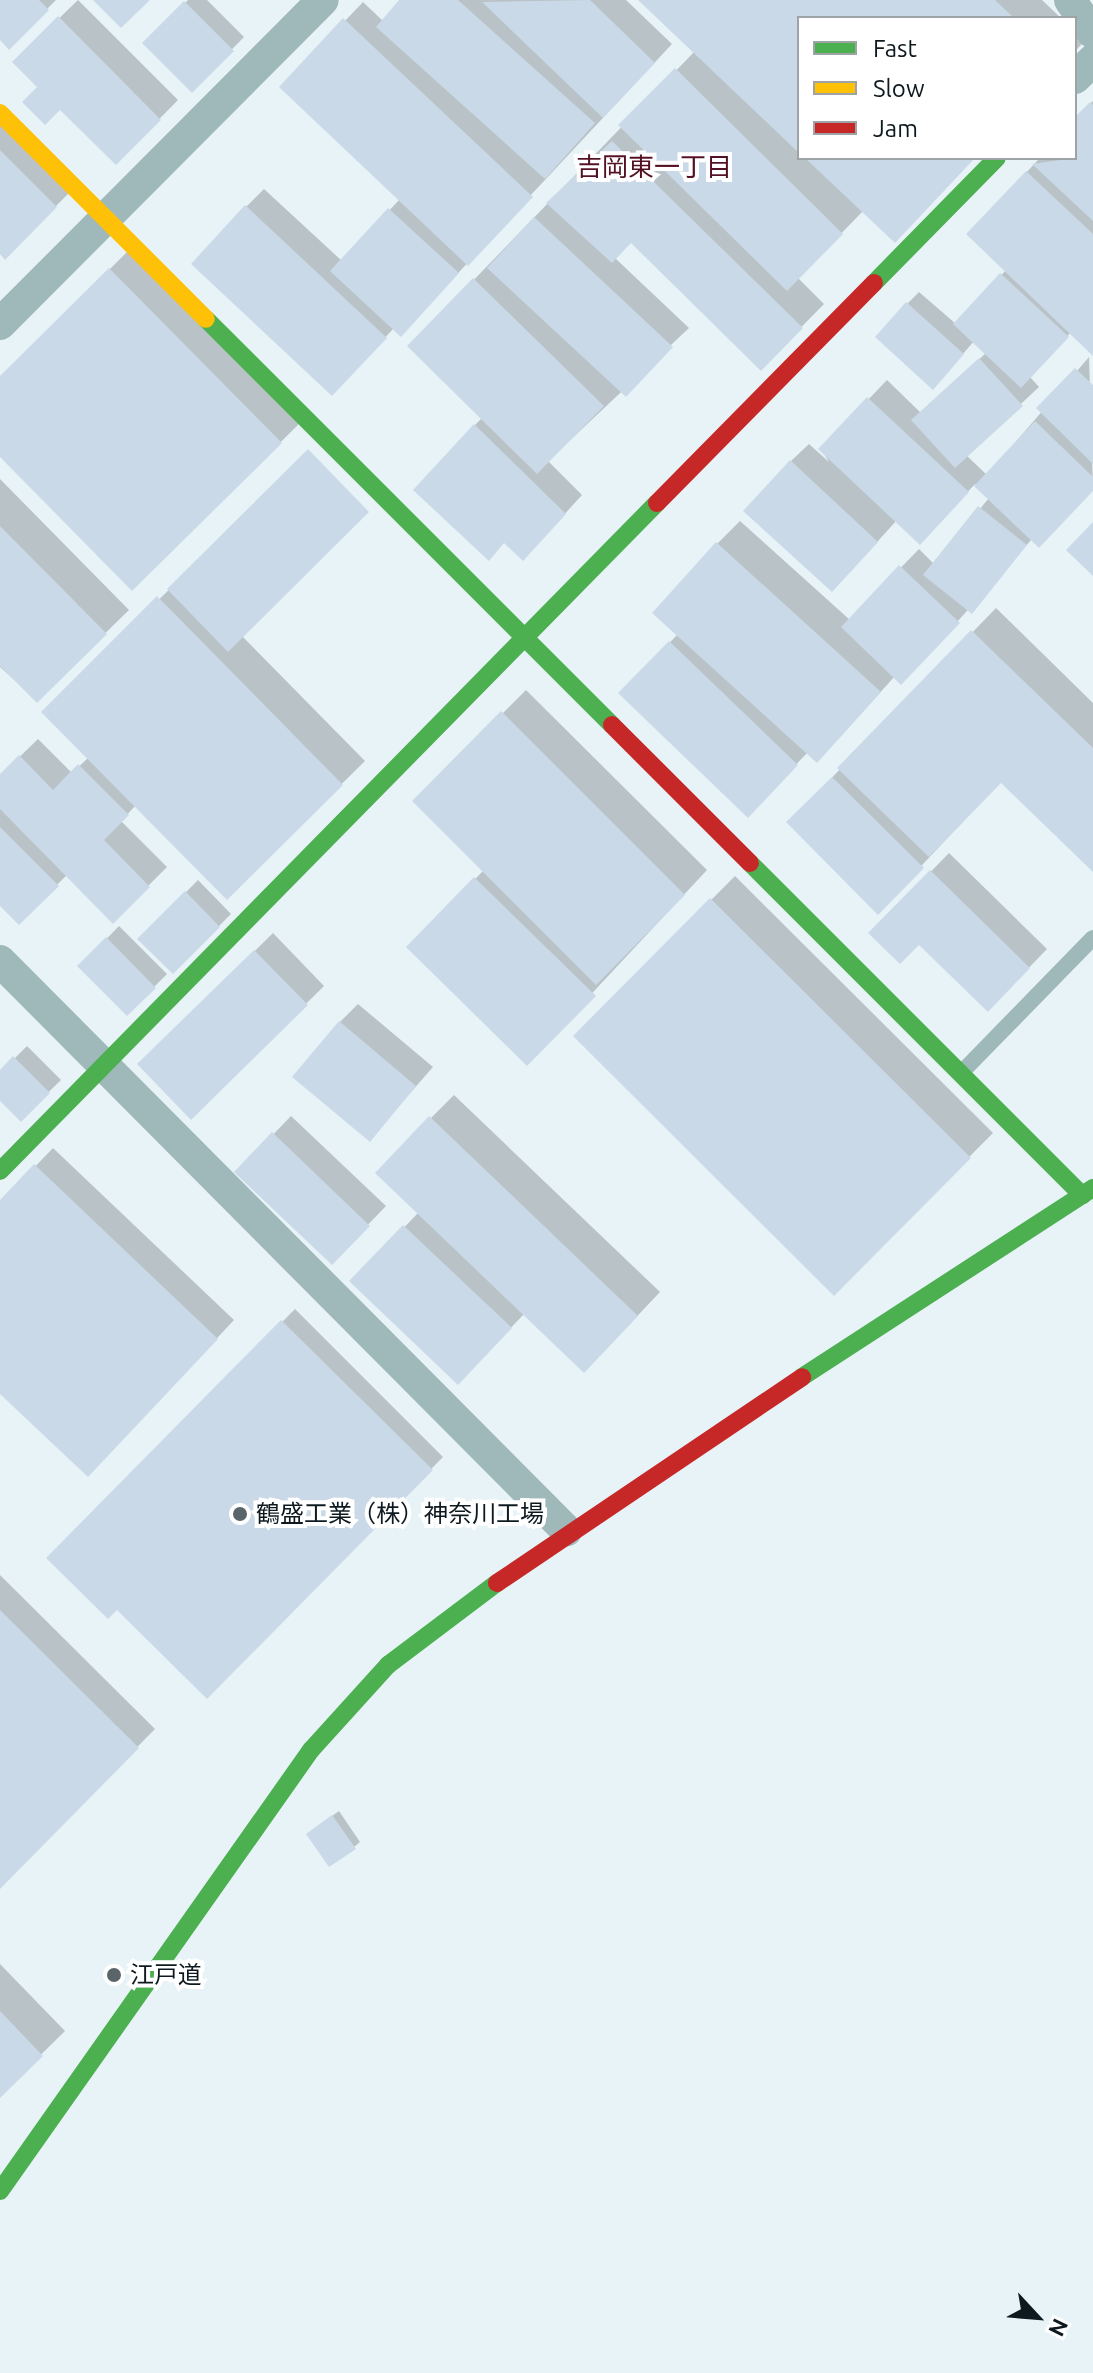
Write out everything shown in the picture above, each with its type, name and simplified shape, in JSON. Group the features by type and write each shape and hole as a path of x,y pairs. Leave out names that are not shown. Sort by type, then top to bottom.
{"street":[{"path":"0,324 323,0"},
{"path":"1070,0 1093,33"},
{"path":"1077,76 1093,60"},
{"path":"0,113 961,1074 1088,1192 566,1530 417,1640 357,1696 0,2191"},
{"path":"0,1171 528,639 995,160"},
{"path":"0,961 566,1530"}],"lane":[{"path":"961,1074 1093,938"}],"building":[{"path":"0,0 39,0 49,10 9,50 0,40"},
{"path":"93,0 150,0 121,28"},
{"path":"399,0 458,0 595,123 545,179 376,27"},
{"path":"590,0 655,63 603,118 482,2"},
{"path":"638,0 995,0 1012,16 797,16 797,151"},
{"path":"184,1 234,51 192,93 142,43"},
{"path":"58,16 161,120 116,165 60,110 45,125 22,102 37,87 12,62"},
{"path":"343,18 533,197 468,266 279,87"},
{"path":"675,68 843,234 787,291 618,125"},
{"path":"1090,102 1093,105 1093,221 1032,164 1077,160 1077,115"},
{"path":"612,141 803,328 761,371 631,243 612,263 546,203"},
{"path":"0,150 57,207 5,260 0,254"},
{"path":"807,160 973,160 895,243"},
{"path":"1026,171 1093,234 1093,356 966,234"},
{"path":"245,205 387,338 332,396 191,264"},
{"path":"388,208 459,273 401,337 330,271"},
{"path":"534,217 673,347 626,397 487,268"},
{"path":"109,268 282,443 132,591 0,457 0,376"},
{"path":"1000,273 1069,337 1021,388 953,324"},
{"path":"473,278 604,406 537,474 407,346"},
{"path":"906,302 964,354 933,390 875,337"},
{"path":"979,358 1023,406 955,468 911,420"},
{"path":"1075,368 1093,385 1093,464 1036,408"},
{"path":"867,397 969,492 920,545 818,449"},
{"path":"1035,421 1093,477 1093,491 1039,548 974,486"},
{"path":"474,424 566,514 523,561 504,543 489,561 413,490"},
{"path":"308,449 369,512 228,652 167,589"},
{"path":"790,460 878,542 832,592 743,511"},
{"path":"978,506 1027,545 972,614 923,575"},
{"path":"1093,522 1093,576 1066,550"},
{"path":"0,526 107,634 37,703 0,666"},
{"path":"716,542 881,692 817,763 652,613"},
{"path":"899,565 960,623 901,685 841,627"},
{"path":"157,596 343,785 227,900 41,712"},
{"path":"971,630 1093,748 1093,872 1001,783 929,857 837,768"},
{"path":"669,641 798,765 748,818 618,693"},
{"path":"501,711 685,895 596,985 412,801"},
{"path":"19,755 53,790 78,764 129,815 104,840 150,887 113,924 0,809 0,774"},
{"path":"832,777 924,868 878,915 786,822"},
{"path":"0,827 59,886 19,925 0,906"},
{"path":"930,870 1030,968 988,1012 919,945 900,964 868,933"},
{"path":"474,877 596,996 527,1066 406,947"},
{"path":"185,891 220,927 173,974 137,939"},
{"path":"710,898 971,1158 834,1296 573,1036"},
{"path":"106,937 156,988 127,1016 77,966"},
{"path":"254,950 308,1005 191,1120 137,1064"},
{"path":"339,1021 416,1086 370,1142 292,1077"},
{"path":"13,1056 50,1093 21,1122 0,1101 0,1070"},
{"path":"429,1116 638,1316 584,1373 375,1173"},
{"path":"272,1132 370,1226 332,1265 234,1172"},
{"path":"34,1164 218,1339 88,1477 0,1394 0,1200"},
{"path":"403,1225 512,1328 458,1385 349,1281"},
{"name":"鶴盛工業（株）神奈川工場","path":"281,1320 433,1470 207,1699 117,1610 108,1619 46,1558"},
{"path":"0,1610 139,1748 0,1889"},
{"path":"332,1815 356,1849 329,1867 306,1834"},
{"path":"0,2011 43,2056 0,2098"}],"traffic: fast":[{"path":"874,283 995,160"},
{"path":"206,319 612,725"},
{"path":"0,1171 657,503"},
{"path":"750,863 1082,1195"},
{"path":"802,1377 1093,1188"},
{"path":"0,2191 311,1750 388,1665 497,1583"}],"traffic: slow":[{"path":"0,113 206,319"}],"traffic: jam":[{"path":"657,503 874,283"},
{"path":"612,725 750,863"},
{"path":"497,1583 802,1377"}],"place":[{"name":"鶴盛工業（株）神奈川工場","path":"240,1514"},
{"name":"江戸道","path":"114,1975"}],"district":[{"name":"吉岡東一丁目","path":"654,167"}]}
